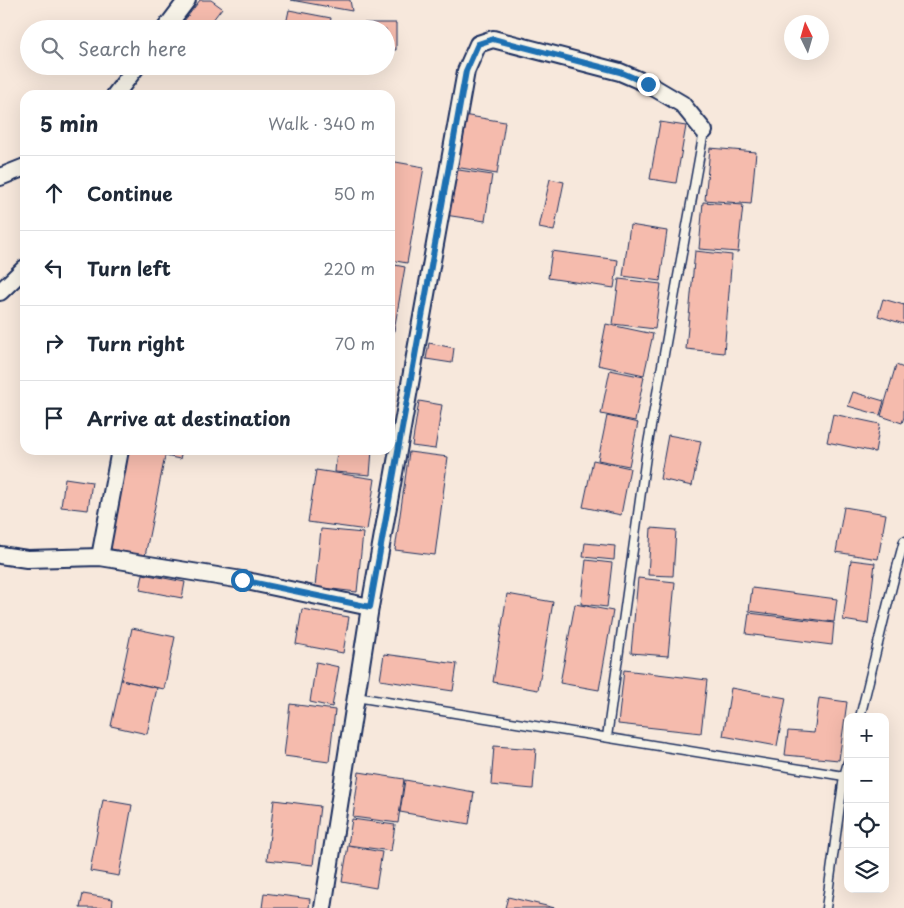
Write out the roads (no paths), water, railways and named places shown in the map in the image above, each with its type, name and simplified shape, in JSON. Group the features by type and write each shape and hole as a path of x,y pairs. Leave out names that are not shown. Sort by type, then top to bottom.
{"street":[{"path":"172,20 187,0"},
{"path":"323,908 370,607 466,71 478,44 493,39 620,72 648,84 682,104 704,131"},
{"path":"119,90 130,75"},
{"path":"0,177 20,169"},
{"path":"0,292 20,273"},
{"path":"100,557 119,455"},
{"path":"0,554 27,559 100,557 242,580 370,607"}],"lane":[{"path":"607,737 647,449 704,131"},
{"path":"861,713 904,541"},
{"path":"356,697 844,776 826,908"}]}
